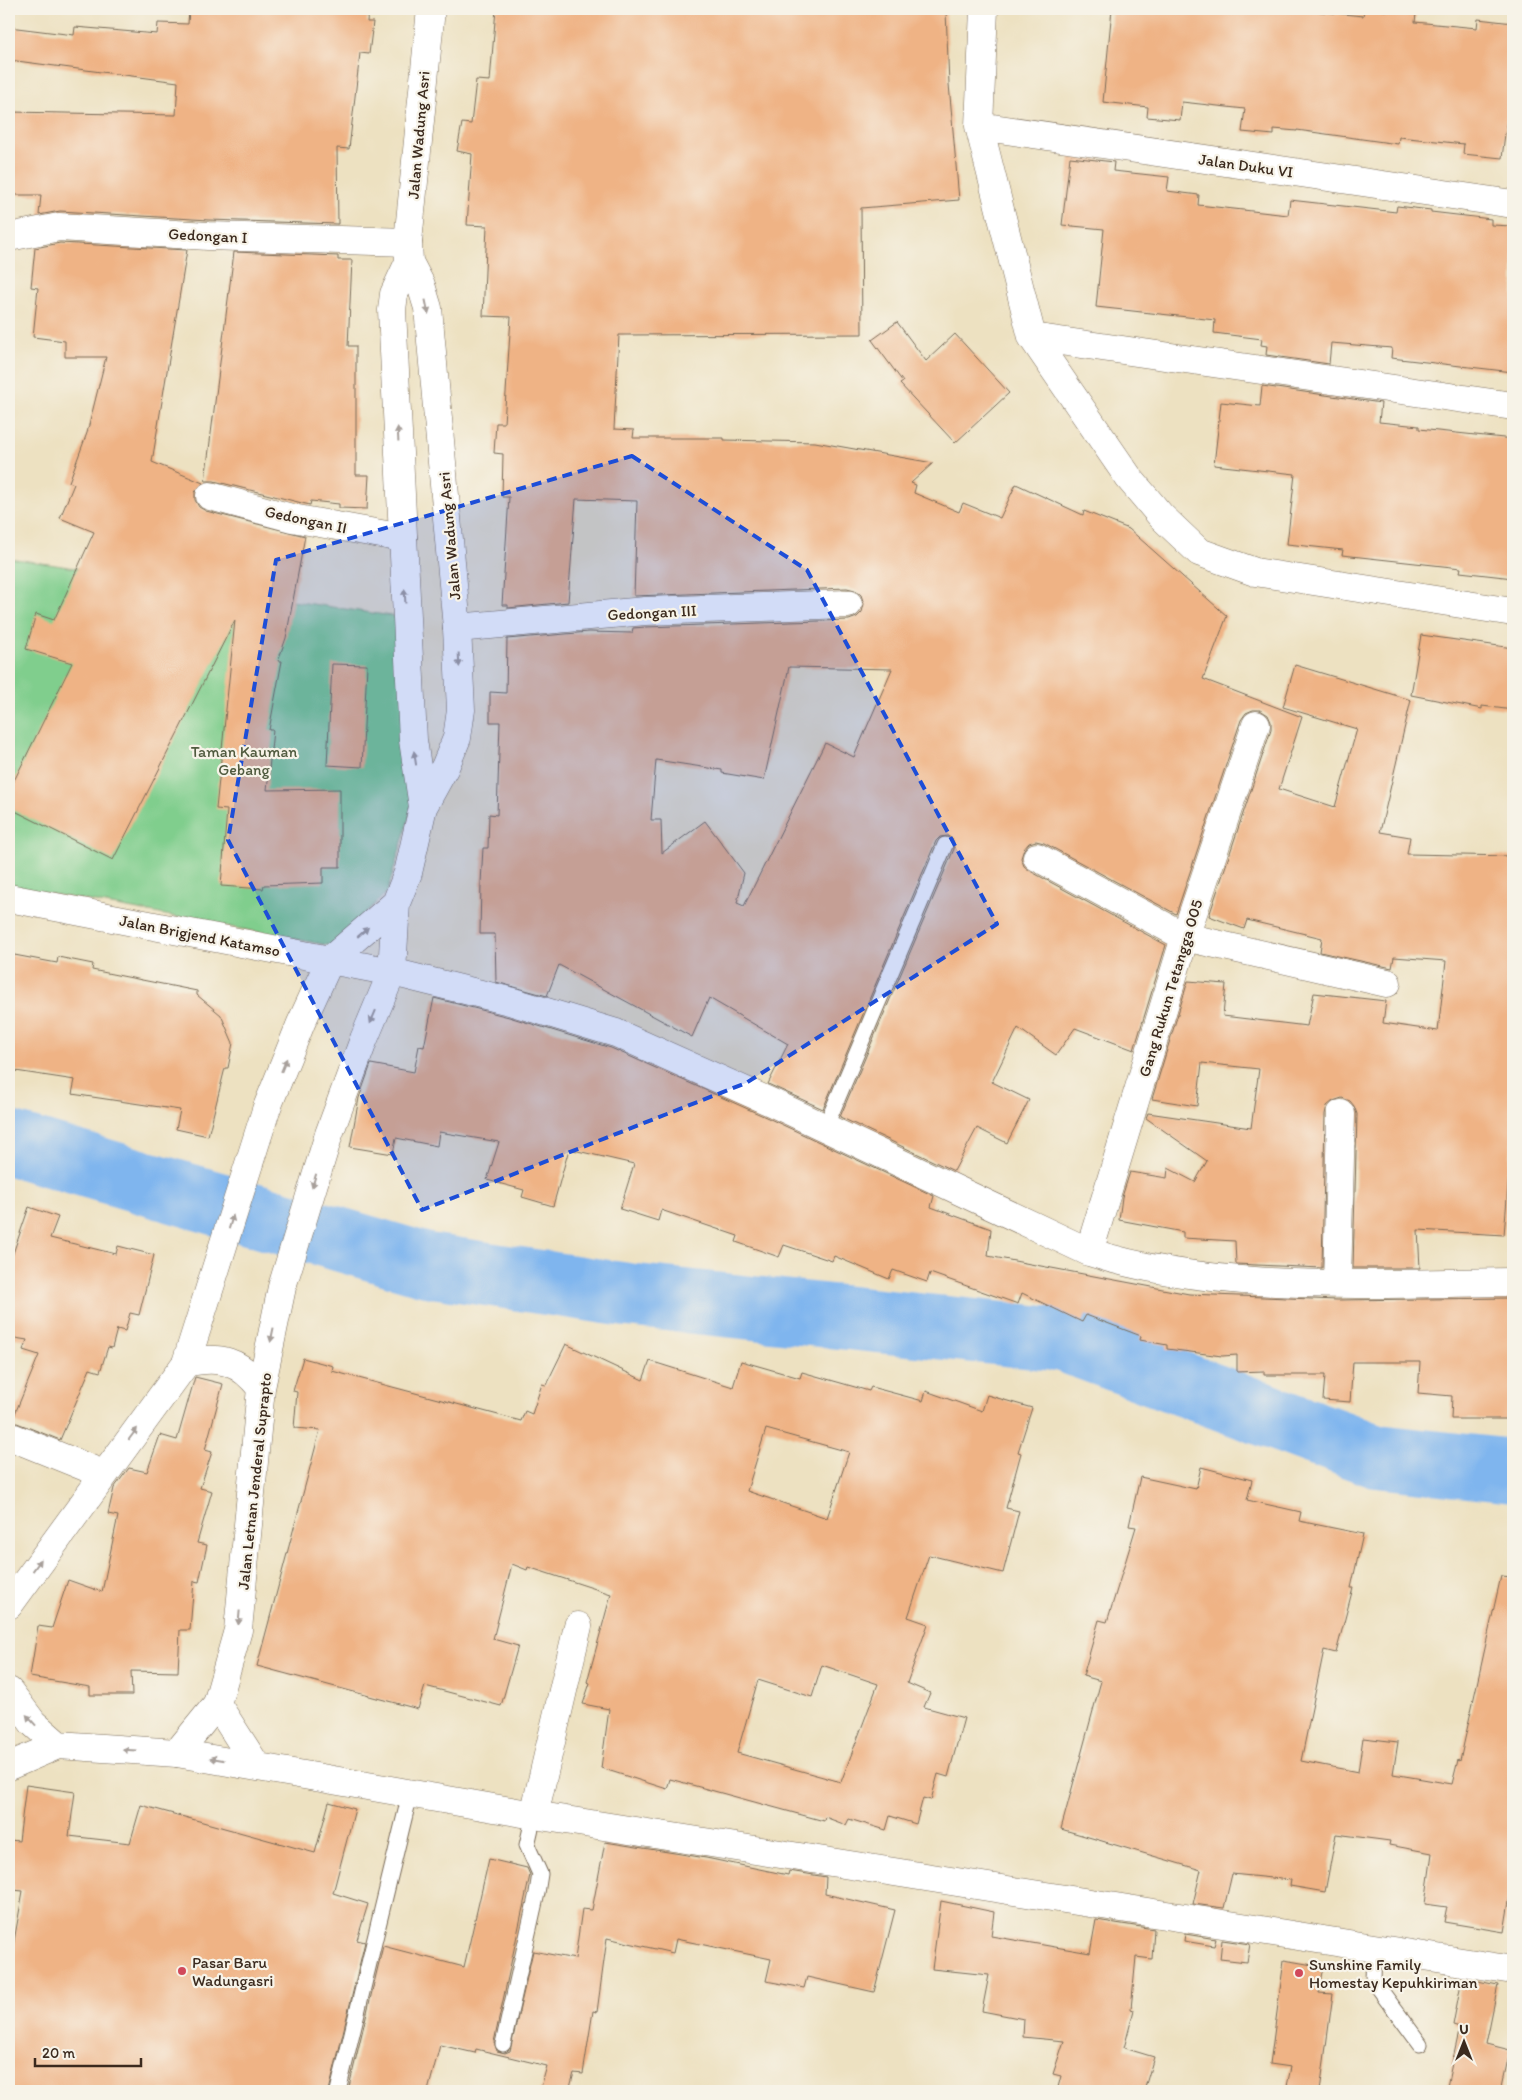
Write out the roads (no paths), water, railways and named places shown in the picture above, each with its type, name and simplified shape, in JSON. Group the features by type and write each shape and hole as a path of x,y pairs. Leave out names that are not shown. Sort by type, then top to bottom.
{"street":[{"name":"Jalan Wadung Asri","path":"423,807 413,740 392,310 394,294 408,252 431,9"},
{"path":"984,9 979,126 1032,337 1129,478 1162,516 1199,552 1255,572 1513,612"},
{"name":"Jalan Duku VI","path":"979,126 1513,204"},
{"name":"Gedongan I","path":"9,237 59,227 208,236 408,252"},
{"name":"Jalan Wadung Asri","path":"392,972 396,903 408,873 423,807 445,767 457,738 461,710 457,628 428,308 408,252"},
{"path":"1032,337 1513,406"},
{"name":"Gedongan II","path":"210,496 292,518 403,538"},
{"name":"Gedongan III","path":"457,628 645,611 848,604"},
{"name":"Gang Rukun Tetangga 005","path":"1089,1252 1185,937 1256,725"},
{"path":"1037,857 1185,937 1387,983"},
{"name":"Jalan Brigjend Katamso","path":"9,898 392,972 513,1002 616,1033 825,1128 1089,1252 1129,1265 1163,1272 1337,1284 1513,1282"},
{"name":"Jalan Wadung Asri","path":"330,960 396,903"},
{"path":"9,1605 186,1363 266,1110 301,1023 330,960"},
{"name":"Jalan Letnan Jenderal Suprapto","path":"178,1753 218,1704 238,1630 261,1388 282,1287 328,1134 392,972"},
{"path":"1337,1284 1341,1114"},
{"path":"186,1363 203,1359 220,1360 236,1365 250,1375 261,1388"},
{"path":"9,1436 103,1474"},
{"path":"534,1815 578,1626"},
{"path":"9,1691 33,1723 58,1745"},
{"path":"218,1704 256,1765"},
{"path":"9,1766 58,1745 178,1753 256,1765 534,1815 1513,1970"}],"lane":[{"path":"825,1128 945,845"},
{"path":"338,2091 410,1794"},
{"path":"502,2044 540,1874 527,1845 534,1815"},
{"path":"1374,1948 1372,1980 1420,2044"}],"waterway":[{"path":"9,1143 427,1265 627,1295 1063,1340 1377,1456 1513,1471"}],"place":[{"name":"Pasar Baru Wadungasri","path":"182,1971"},
{"name":"Sunshine Family Homestay Kepuhkiriman","path":"1299,1973"}],"park label":[{"name":"Taman Kauman Gebang","path":"244,760"}]}
